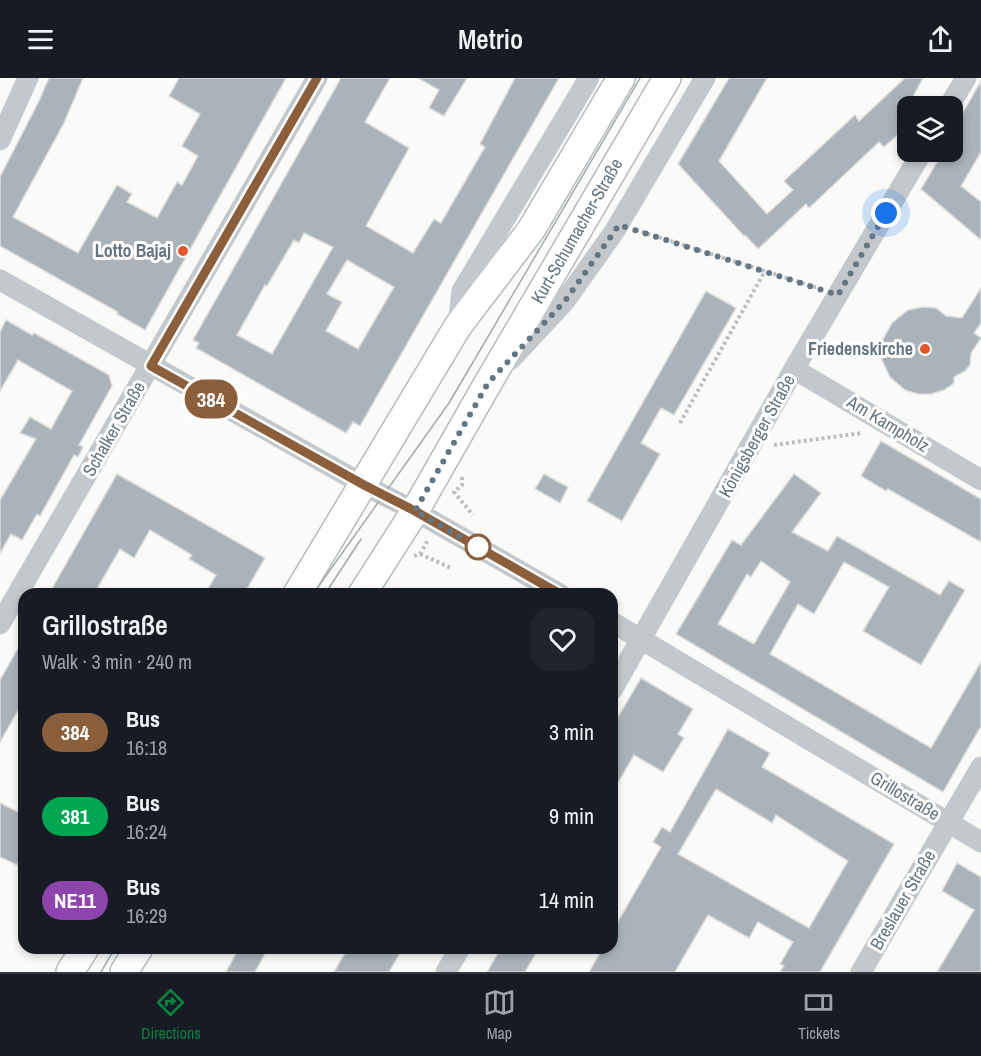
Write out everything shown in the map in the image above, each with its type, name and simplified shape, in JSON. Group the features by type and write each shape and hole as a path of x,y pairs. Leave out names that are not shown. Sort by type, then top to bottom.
{"main road":[{"path":"301,588 458,326 531,230 621,78"},
{"name":"Kurt-Schumacher-Straße","path":"366,588 415,511 667,78"},
{"path":"70,972 81,954"},
{"path":"124,972 135,954"}],"street":[{"path":"0,140 28,78"},
{"name":"Schalker Straße","path":"21,588 317,78"},
{"path":"458,326 462,291 589,78"},
{"name":"Kurt-Schumacher-Straße","path":"488,383 565,301 619,225 705,78"},
{"path":"955,96 966,78"},
{"name":"Königsberger Straße","path":"618,680 794,369 916,162"},
{"path":"0,280 550,588"},
{"name":"Am Kampholz","path":"794,369 981,480"},
{"name":"Schalker Straße","path":"0,624 18,593"},
{"name":"Grillostraße","path":"618,625 981,842"},
{"name":"Breslauer Straße","path":"861,972 981,766"},
{"path":"446,972 456,954"}],"path":[{"path":"619,225 838,295"},
{"path":"680,423 765,272"},
{"path":"750,448 895,429"},
{"path":"420,554 451,568"}],"building":[{"path":"49,78 83,78 64,123 13,217 78,253 117,185 132,194 127,202 157,218 177,182 182,185 198,156 182,146 200,114 169,96 179,78 286,78 145,330 117,314 118,312 0,246 0,177"},
{"path":"341,78 390,78 365,122 409,148 366,226 413,253 434,219 441,223 485,147 480,144 515,78 559,78 360,426 353,422 346,433 196,348 199,343 193,340","holes":["304,233 333,247 272,354 237,335 294,240 299,243","347,260 394,287 358,349 326,331 342,302 327,294"]},
{"path":"418,78 467,78 444,116 429,108 439,90"},
{"path":"729,78 767,78 719,161 767,214 793,190 784,181 855,115 859,121 905,78 923,78 913,96 897,96 897,136 884,147 879,142 809,208 806,204 758,249 678,164"},
{"path":"981,81 981,152 961,186 981,202 981,240 921,189 937,162 963,162 963,113"},
{"name":"Friedenskirche","path":"981,288 981,323 974,333 981,338 971,353 970,365 954,377 954,383 944,390 931,394 918,394 905,390 890,377 882,360 882,341 892,323 908,310 923,307 936,308 946,316 962,318"},
{"path":"706,291 736,308 674,415 661,408 641,443 660,454 622,521 587,501"},
{"path":"6,320 109,375 112,386 79,445 83,447 78,457 74,455 40,516 37,514 22,540 11,534 0,553 0,500 36,439 20,433 30,417 51,429 72,391 18,360 0,391 0,332"},
{"path":"881,441 981,499 981,542 861,476"},
{"path":"117,474 265,558 248,588 208,588 216,575 189,559 192,555 150,530 134,558 120,549 97,588 52,588"},
{"path":"544,474 568,487 560,503 535,489"},
{"path":"794,474 821,493 792,532 828,551 837,536 940,595 949,581 965,590 921,665 863,631 889,587 844,562 814,614 798,604 770,654 931,748 981,662 981,726 943,792 676,634 732,540 741,545","holes":["761,561 790,582 754,644 718,624 747,574 751,577"]},
{"path":"18,648 18,710 0,742 0,680"},
{"path":"641,678 693,709 678,734 684,738 663,772 634,755 618,783 618,717"},
{"path":"728,729 770,753 762,767 894,844 820,972 780,972 784,966 780,964 793,942 758,922 749,938 708,915 675,972 589,972 600,954 618,954 618,922 661,847 653,842 662,827 670,832","holes":["716,789 772,823 776,815 848,861 809,928 678,854"]},
{"path":"0,803 18,812 18,863 17,865 0,857"},
{"path":"957,863 981,877 981,972 937,972 974,910 942,891"},
{"path":"236,954 265,954 255,972 226,972"},
{"path":"344,954 400,954 389,972 334,972"},
{"path":"498,954 536,954 525,972 487,972"}],"tram line":[{"path":"317,588 449,403 640,78"},
{"path":"329,588 361,539"},
{"path":"101,972 112,954"}],"bus line":[{"name":"384","path":"317,78 151,366 415,511 549,588"}],"place":[{"name":"Lotto Bajaj","path":"183,251"},
{"name":"Friedenskirche","path":"925,349"}],"route":[{"path":"478,547 415,511 488,383 565,301 619,225 838,295 886,213"}]}
